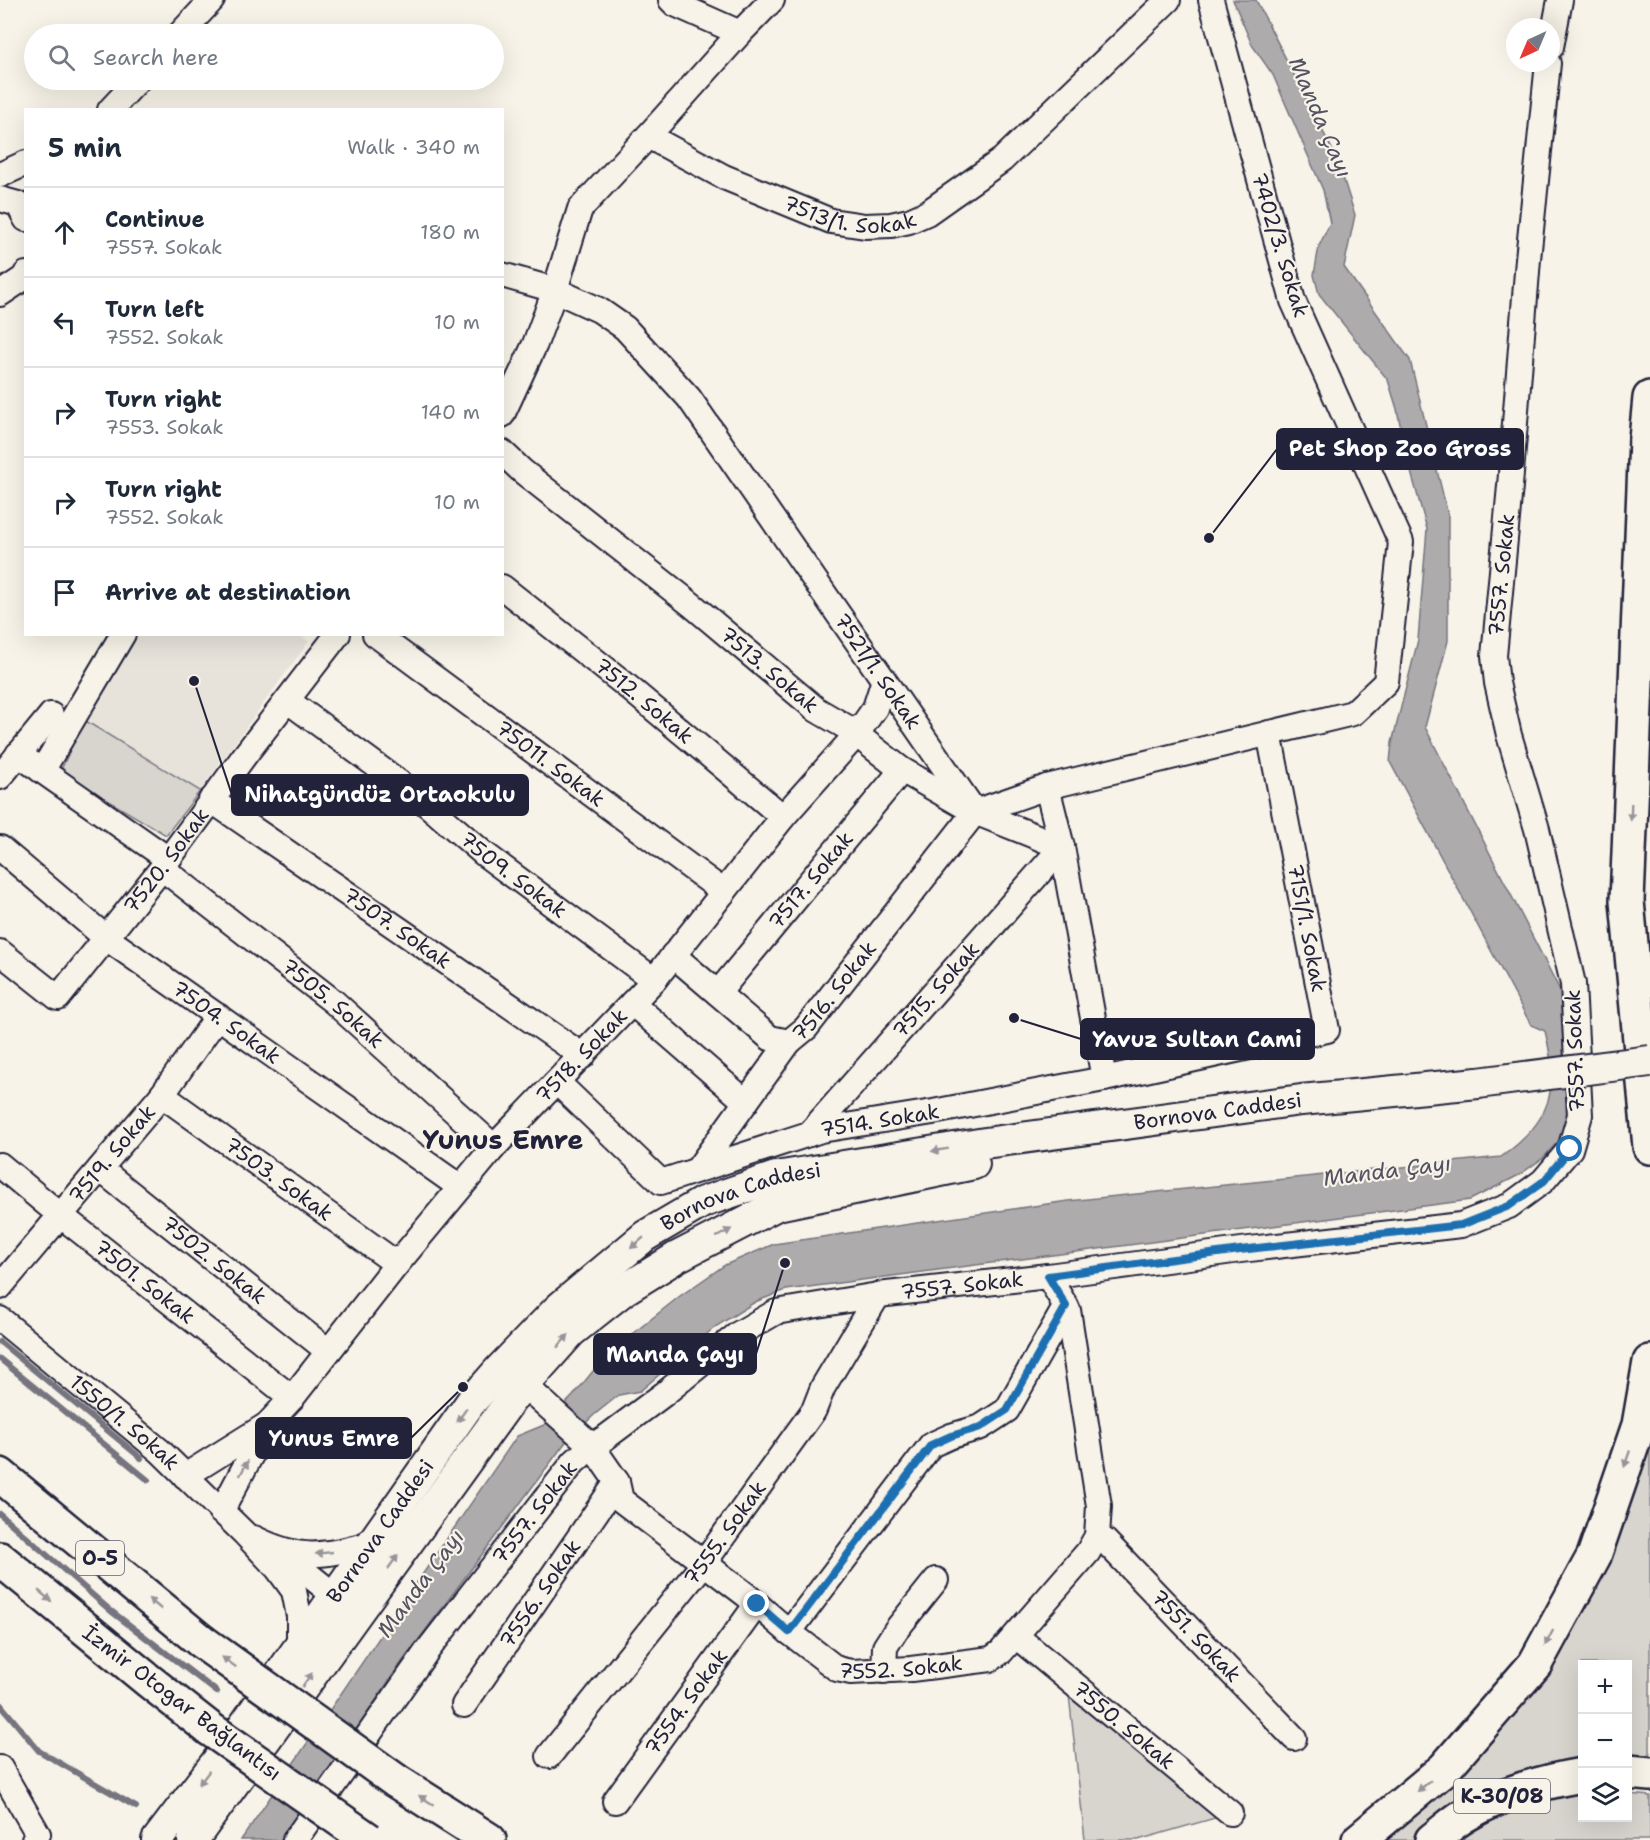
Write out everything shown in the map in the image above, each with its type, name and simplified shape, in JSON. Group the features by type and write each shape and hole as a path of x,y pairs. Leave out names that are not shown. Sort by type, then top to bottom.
{"highway":[{"path":"1650,398 1646,439 1628,901 1650,1147"},
{"path":"1646,439 1650,580"},
{"path":"1359,1840 1444,1769 1535,1664 1594,1556 1639,1425 1650,1362"},
{"name":"O-5","path":"0,1475 201,1641 396,1781 489,1840"},
{"name":"İzmir Otogar Bağlantısı","path":"0,1559 149,1681 237,1735 369,1840"},
{"path":"237,1735 336,1840"},
{"path":"1632,1772 1650,1774"},
{"name":"K-30/08","path":"1432,1840 1464,1816 1502,1796 1551,1781 1578,1776"},
{"path":"456,1819 501,1840"}],"main road":[{"name":"Bornova Caddesi","path":"237,1735 342,1610 522,1385 559,1308 645,1236 703,1202 776,1177 985,1143 1266,1105 1478,1083 1650,1061"},
{"name":"Bornova Caddesi","path":"237,1735 299,1648 342,1610 373,1543 471,1402 522,1385"},
{"path":"156,1840 237,1735"},
{"path":"193,1840 237,1735"}],"street":[{"path":"190,24 213,0"},
{"path":"670,0 740,33"},
{"path":"504,411 535,344 555,290 580,209 772,0"},
{"name":"7513/1. Sokak","path":"648,136 724,177 831,221 865,226 891,225 909,221 927,213 1002,160 1168,0"},
{"name":"7402/3. Sokak","path":"1211,0 1293,301 1401,542 1386,682 1353,713 1269,733"},
{"path":"1557,18 1560,0"},
{"name":"7557. Sokak","path":"295,1840 427,1652 574,1462 738,1334 776,1312 878,1295 1461,1225 1509,1206 1544,1181 1570,1149 1580,1115 1573,984 1537,829 1509,735 1497,684 1494,657 1528,259 1547,72"},
{"path":"112,108 129,90"},
{"path":"0,175 24,164"},
{"name":"7521/1. Sokak","path":"504,276 555,290 600,310 625,328 689,398 975,812"},
{"name":"7513. Sokak","path":"504,454 522,471 692,606 817,710 848,728 902,770 975,812 1062,847"},
{"name":"7512. Sokak","path":"504,589 622,682 783,817"},
{"path":"42,771 122,636"},
{"name":"7520. Sokak","path":"0,952 58,998 165,863 244,755 337,636"},
{"name":"75011. Sokak","path":"378,636 723,892"},
{"name":"7518. Sokak","path":"221,1512 267,1425 292,1398 397,1264 494,1147 654,980 783,817 856,735 875,708 884,680"},
{"name":"7509. Sokak","path":"288,701 415,794 483,853 654,980"},
{"path":"0,777 51,715"},
{"path":"975,812 1047,787 1269,733"},
{"name":"7151/1. Sokak","path":"1104,1079 1327,1030 1269,733"},
{"name":"7505. Sokak","path":"18,754 165,863 334,1002 494,1147"},
{"name":"7517. Sokak","path":"718,993 902,770"},
{"path":"1047,787 1062,847 1104,1079"},
{"name":"7507. Sokak","path":"211,800 583,1056"},
{"name":"7516. Sokak","path":"697,1170 789,1042 806,1028 975,812"},
{"name":"7515. Sokak","path":"809,1134 1062,847"},
{"name":"7504. Sokak","path":"0,848 105,937 460,1187"},
{"path":"673,955 770,1038 789,1042"},
{"path":"632,1003 746,1102"},
{"name":"7519. Sokak","path":"0,1287 162,1095 218,1016"},
{"name":"7514. Sokak","path":"557,1082 661,1182 821,1130 933,1112 1104,1079"},
{"name":"7503. Sokak","path":"162,1095 397,1264"},
{"name":"7501. Sokak","path":"0,1165 292,1398"},
{"name":"7502. Sokak","path":"100,1169 328,1351"},
{"name":"7552. Sokak","path":"522,1385 592,1446 617,1482 621,1500 757,1604 837,1669 851,1672 884,1671 991,1659 1016,1636 1088,1552 1097,1536 1099,1506 1068,1310 1048,1276"},
{"name":"7555. Sokak","path":"549,1756 704,1563 814,1410 823,1387 878,1295"},
{"path":"789,1632 931,1445 981,1427 1007,1410 1066,1306"},
{"name":"1550/1. Sokak","path":"0,1319 160,1452 244,1533 342,1610"},
{"name":"7518. Sokak","path":"185,1476 267,1425"},
{"name":"7556. Sokak","path":"464,1705 617,1482"},
{"name":"7551. Sokak","path":"1097,1536 1105,1541 1294,1738"},
{"path":"277,1559 326,1553 373,1543"},
{"name":"1550/1. Sokak","path":"277,1559 294,1591 299,1616 299,1648"},
{"path":"884,1671 885,1647 936,1580"},
{"name":"7554. Sokak","path":"615,1801 757,1604"},
{"name":"7550. Sokak","path":"1016,1636 1230,1814"},
{"path":"0,1768 36,1837"}],"shaded area":[{"path":"135,636 300,636 309,641 200,791 84,720"},
{"path":"84,720 200,791 166,835 60,772"},
{"path":"1650,1420 1650,1758 1632,1756 1632,1660 1578,1660 1578,1762 1419,1840 1386,1840 1476,1755"},
{"path":"1069,1695 1222,1816 1138,1840 1085,1840"},
{"path":"1578,1792 1578,1822 1632,1822 1632,1794 1650,1796 1650,1840 1460,1840 1502,1814"}],"water":[{"path":"1233,0 1256,0 1337,159 1355,215 1344,267 1410,360 1448,515 1448,641 1425,727 1566,1002 1573,1114 1562,1137 1543,1158 1519,1175 1470,1200 786,1290 755,1302 715,1327 640,1391 619,1395 565,1443 396,1670 283,1840 241,1840 517,1436 544,1425 573,1396 606,1355 680,1296 725,1265 774,1244 1068,1201 1501,1157 1531,1131 1541,1117 1551,1087 1551,1070 1545,1031 1531,1025 1390,762 1392,743 1418,640 1427,529 1388,380 1319,294 1314,275 1319,246 1330,223 1323,190 1273,75 1252,45"}],"waterway":[{"path":"0,1342 141,1458"},
{"path":"0,1359 148,1480"},
{"path":"0,1514 111,1611 217,1692"},
{"path":"0,1704 39,1751 136,1807"}],"place":[{"name":"Pet Shop Zoo Gross","path":"1209,538"},
{"name":"Nihatgündüz Ortaokulu","path":"194,681"},
{"name":"Yavuz Sultan Cami","path":"1014,1018"},
{"name":"Manda Çayı","path":"785,1263"},
{"name":"Yunus Emre","path":"463,1387"}],"district":[{"name":"Yunus Emre","path":"503,1140"}],"route":[{"path":"757,1604 789,1632 931,1445 981,1427 1007,1410 1066,1306 1048,1276 1240,1250 1461,1225 1509,1206 1544,1181 1570,1149"}]}
